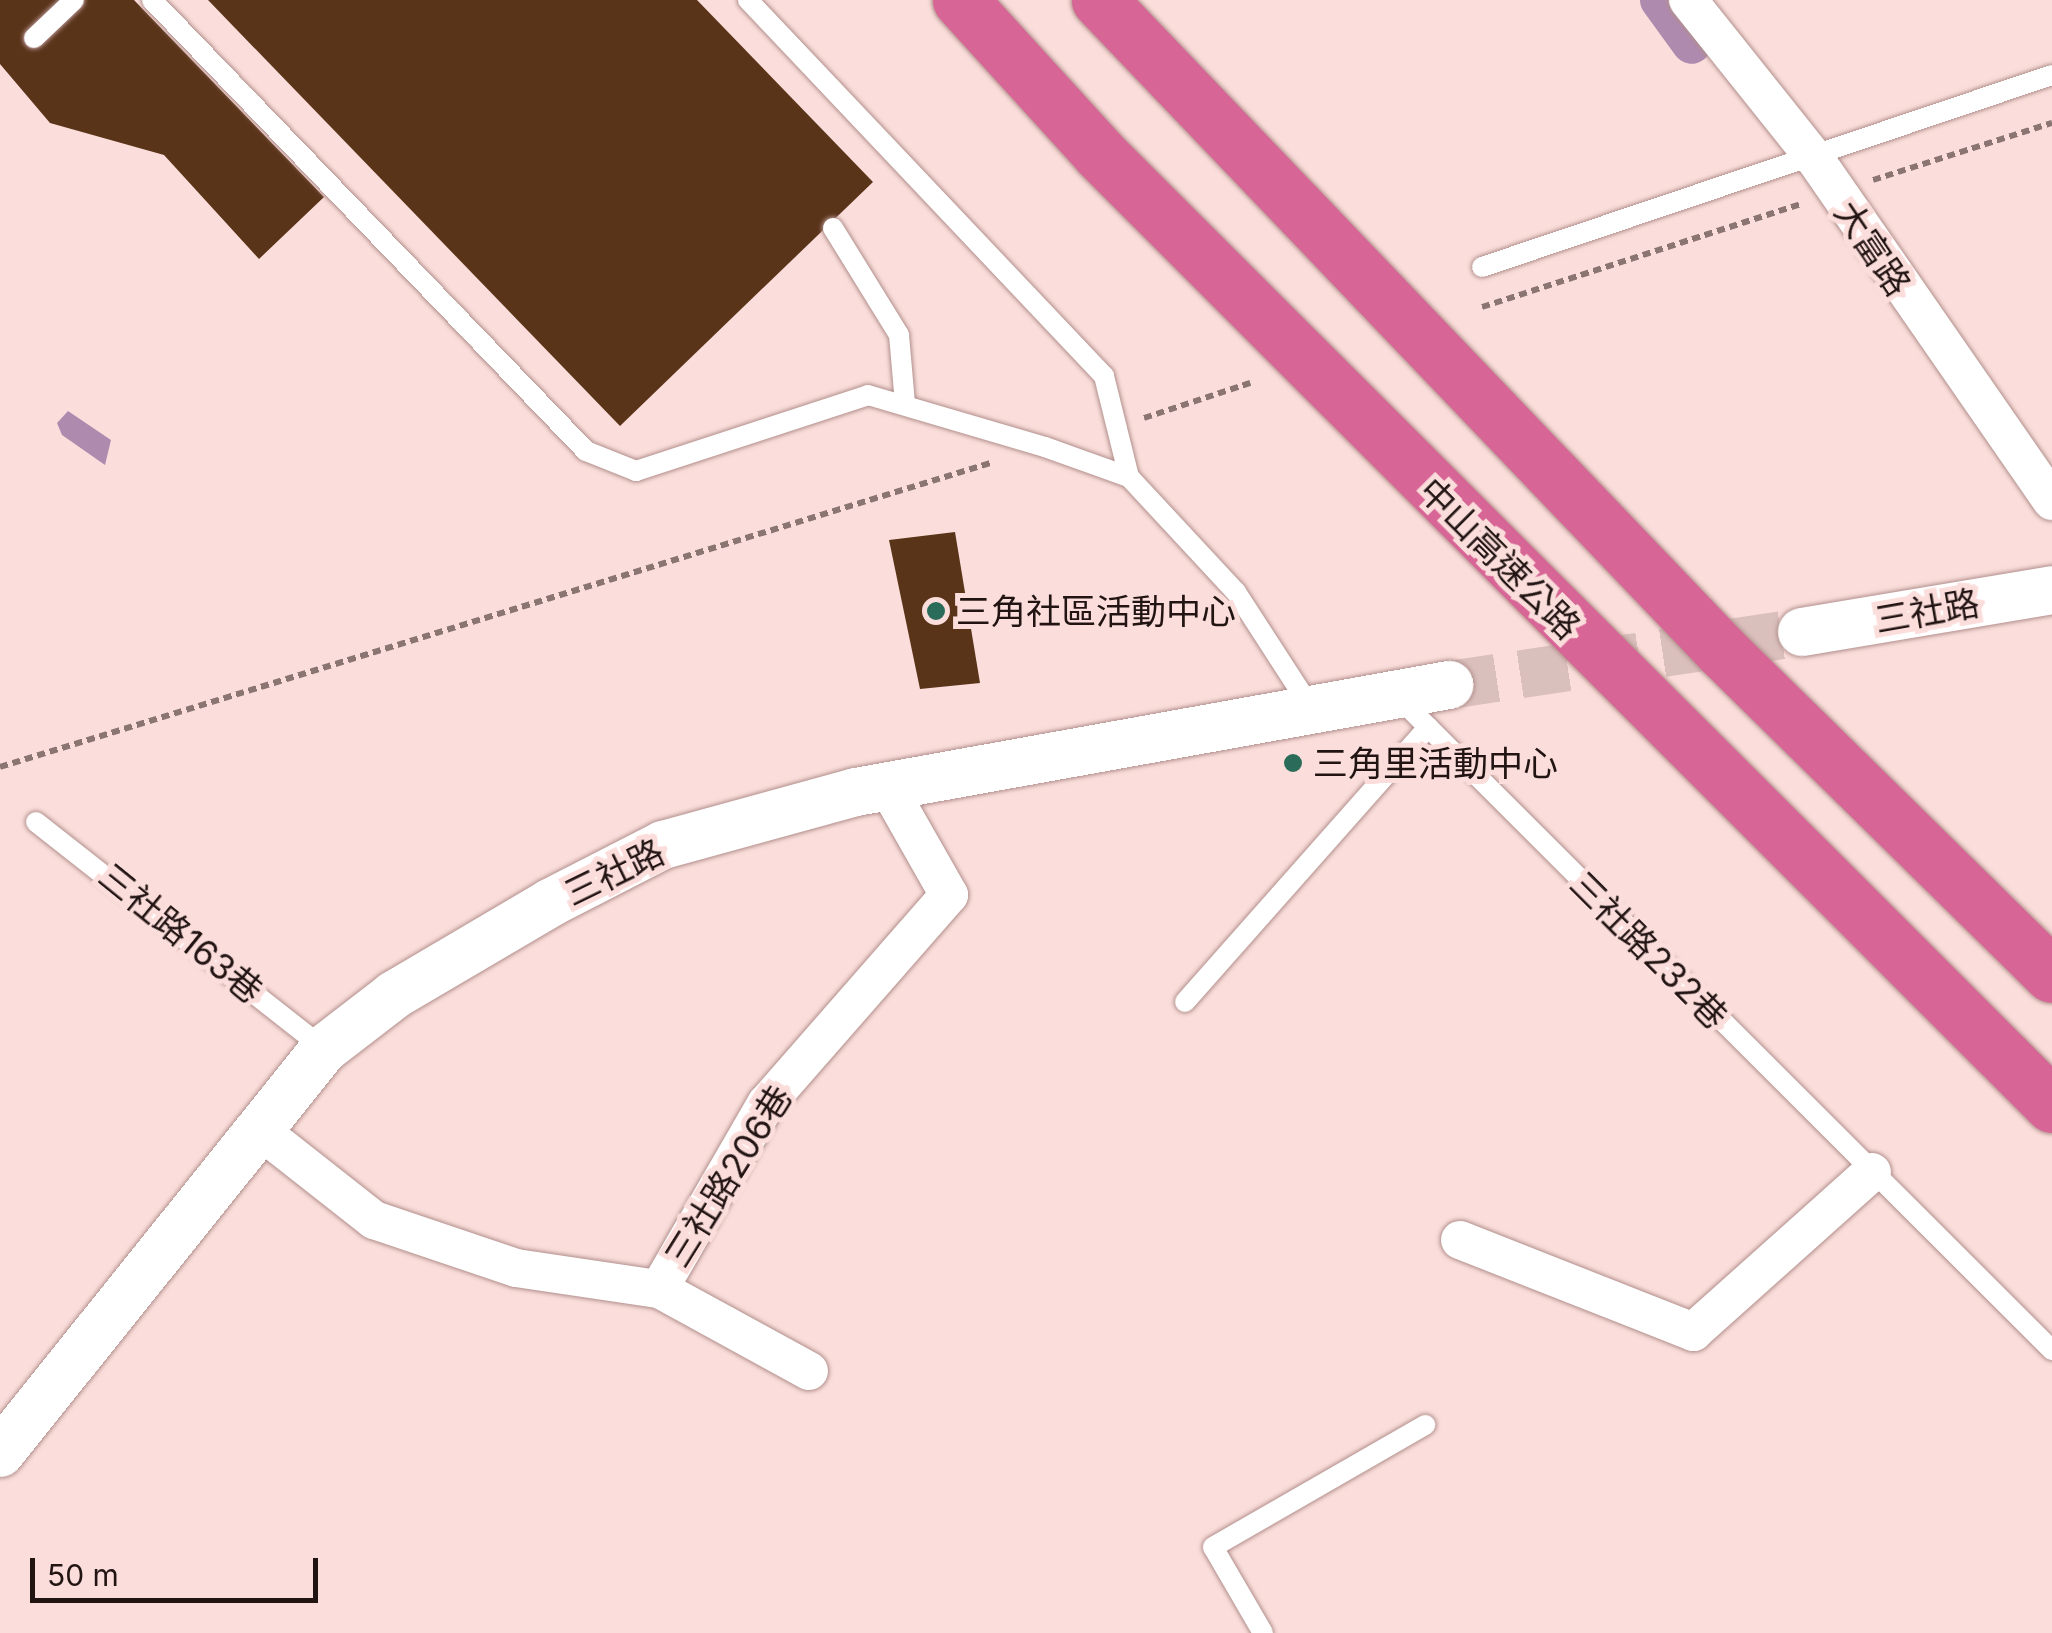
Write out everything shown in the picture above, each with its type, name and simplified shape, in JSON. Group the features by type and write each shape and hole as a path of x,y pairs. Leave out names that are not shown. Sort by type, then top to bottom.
{"highway":[{"name":"中山高速公路","path":"960,0 1112,168 2052,1104"},
{"path":"1099,0 1722,651 2052,975"}],"street":[{"name":"大富路","path":"1688,0 1814,159 2052,501"},
{"name":"三社路","path":"1802,632 2052,590"},
{"name":"三社路","path":"0,1454 324,1049 394,994 663,845 887,786 1315,714 1424,702"},
{"name":"三社路206巷","path":"809,1371 659,1289 766,1104 949,894 887,786"},
{"path":"257,1128 374,1220 516,1268 659,1289"},
{"path":"1460,1240 1693,1332 1872,1172"}],"lane":[{"path":"34,38 74,0"},
{"path":"152,0 586,451 636,471 868,395 1044,447 1129,477 1236,592 1315,714"},
{"path":"748,0 1104,376 1129,477"},
{"path":"1482,267 1814,159 2052,75"},
{"path":"833,228 898,335 905,404"},
{"path":"1185,1002 1424,702"},
{"name":"三社路232巷","path":"1424,702 1872,1172 2052,1350"},
{"name":"三社路163巷","path":"36,822 324,1049"},
{"path":"1262,1633 1212,1547 1425,1425"}],"path":[{"path":"1482,307 2052,123"},
{"path":"1116,426 1250,383"},
{"path":"0,767 570,585 1044,447"}],"shaded area":[{"path":"68,411 111,440 105,465 62,435 57,423"}],"building":[{"path":"0,0 134,0 324,197 259,259 164,155 50,123 0,64"},
{"path":"208,0 697,0 873,182 620,426"},
{"name":"三角社區活動中心","path":"955,532 980,683 920,689 889,540"}],"waterway":[{"path":"1660,0 1692,44"}],"tunnel":[{"path":"1449,685 1802,632"}],"place":[{"name":"三角社區活動中心","path":"936,611"},
{"name":"三角里活動中心","path":"1293,763"}]}
